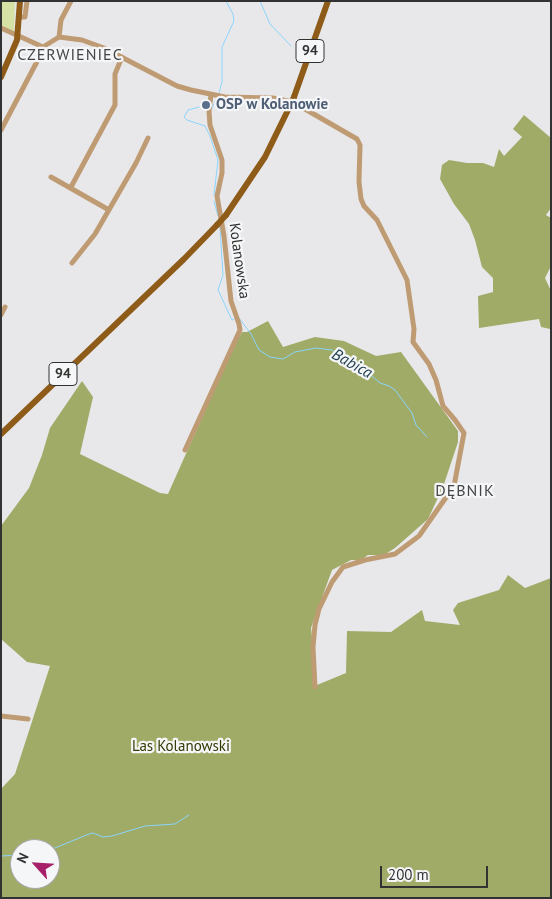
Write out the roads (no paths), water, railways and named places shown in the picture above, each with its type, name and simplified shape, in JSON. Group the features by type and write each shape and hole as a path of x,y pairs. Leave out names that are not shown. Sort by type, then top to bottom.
{"main road":[{"path":"1,77 14,51 18,36 20,1"},
{"name":"94","path":"1,434 184,259 226,215 265,157 289,108 328,1"}],"street":[{"path":"20,17 25,17 27,1"},
{"path":"1,130 43,47 58,36 61,20 71,1"},
{"path":"1,28 43,47"},
{"path":"58,36 82,40 122,57 177,86 211,95 273,98 298,104 357,139 361,150 359,182 361,199 364,206 377,220 407,280 414,329 413,342 429,364 436,380 443,406 464,433 454,486 419,536 395,554 365,560 343,568 332,582 319,609 315,631 313,647 315,687"},
{"path":"71,187 114,105 115,74 122,57"},
{"name":"Kolanowska","path":"185,450 240,330 231,301 224,236 217,196 222,173 222,160 210,125 211,95"},
{"path":"72,263 87,246 109,210 148,138"},
{"path":"51,177 109,210"},
{"path":"1,315 5,307"},
{"path":"1,716 28,719"}],"waterway":[{"name":"Babica","path":"219,93 222,82 222,47 234,21 233,14 226,1"},
{"path":"260,1 270,24 291,46"},
{"path":"212,108 216,99 265,102 279,106"},
{"name":"Babica","path":"199,107 188,110 184,117 187,120 205,126 210,136 218,160 214,195"},
{"name":"Babica","path":"214,201 218,216"},
{"name":"Babica","path":"220,227 223,275 218,290 232,320 234,319"},
{"name":"Babica","path":"239,318 251,334 259,350 270,357 283,359 295,352 316,348 332,350 341,356 355,361 380,383 395,390 412,413 416,425 427,437"},
{"path":"60,846 93,833 103,837 145,826 175,824 189,815"},
{"path":"1,856 10,856"}],"place":[{"name":"OSP w Kolanowie","path":"206,105"}],"district":[{"name":"CZERWIENIEC","path":"70,55"},
{"name":"DĘBNIK","path":"465,491"}],"park label":[{"name":"Las Kolanowski","path":"181,747"}]}
